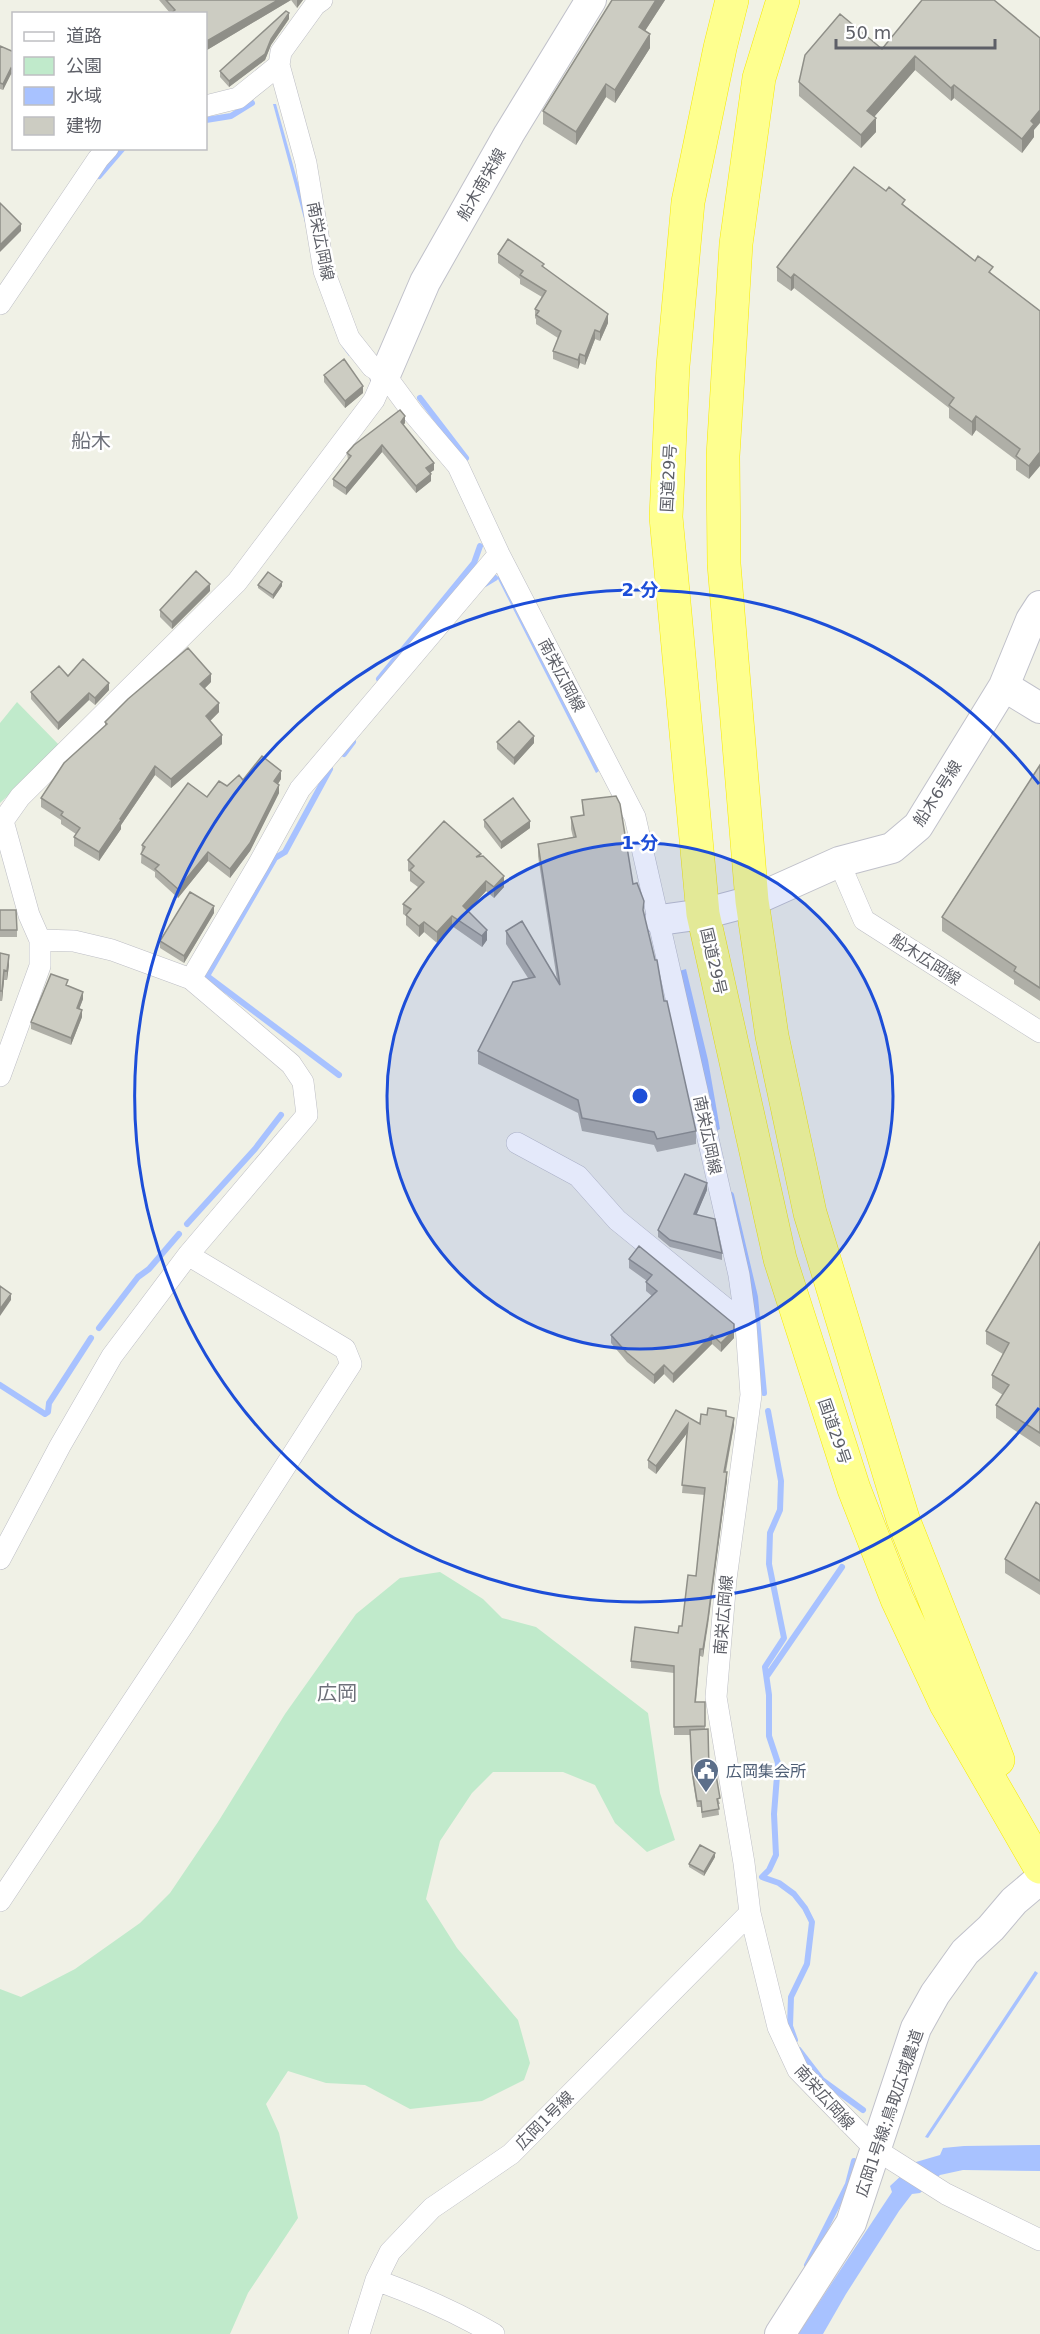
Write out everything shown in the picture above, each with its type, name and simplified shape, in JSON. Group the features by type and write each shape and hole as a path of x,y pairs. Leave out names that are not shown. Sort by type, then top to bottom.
{"highway":[{"name":"国道29号","path":"732,0 688,202 673,366 666,517 703,914 780,1259 854,1489 897,1599 946,1704 1040,1865"},
{"name":"国道29号","path":"783,0 759,78 738,232 723,456 724,564 752,900 772,1036 810,1213 856,1370 903,1520 1040,1865"}],"street":[{"path":"207,106 238,99 279,65 281,52 315,5 322,0"},
{"name":"船木南栄線","path":"385,375 425,282 509,134 591,0"},
{"name":"南栄広岡線","path":"279,65 306,163 324,271 349,338 372,367 385,375 413,413 458,466 499,554 635,817 739,1275 746,1325 751,1395 726,1580 716,1697 744,1863 750,1913 778,2027 798,2070 875,2149 945,2194 1040,2240"},
{"path":"0,304 106,150"},
{"path":"0,1076 40,966 40,940 28,915 1,821 20,797 237,582 374,400 385,375"},
{"path":"191,979 300,789 499,554"},
{"name":"船木6号線","path":"660,920 703,914 752,900 839,862 892,848 918,826 1004,686 1031,620 1040,606"},
{"path":"1004,686 1040,708"},
{"name":"船木広岡線","path":"839,862 864,920 1040,1032"},
{"path":"0,1559 60,1446 112,1356 188,1255 307,1115 303,1082 291,1064 191,979 112,950 74,941 40,940"},
{"path":"517,1143 578,1176 616,1220 746,1325"},
{"path":"0,1901 190,1614 351,1364 345,1349 188,1255"},
{"name":"広岡1号線;鳥取広域農道","path":"780,2334 851,2223 916,2028 935,1994 965,1952 991,1928 1014,1901 1040,1880"},
{"name":"広岡1号線","path":"359,2334 376,2280 390,2252 432,2208 511,2154 750,1913"},
{"path":"376,2280 471,2320 494,2334"}],"green space":[{"path":"17,702 60,746 0,803 0,723"},
{"path":"440,1572 483,1599 502,1618 536,1627 648,1713 660,1793 675,1840 647,1852 615,1823 595,1785 563,1772 493,1772 472,1793 440,1841 426,1899 457,1948 518,2020 530,2063 524,2080 482,2101 410,2109 365,2085 326,2083 288,2071 266,2104 279,2133 298,2218 248,2293 230,2334 0,2334 0,1989 21,1997 75,1969 140,1923 170,1893 218,1822 285,1714 356,1614 400,1578"}],"water":[{"path":"273,104 276,104 305,208 352,354 349,356 333,326"},
{"path":"501,575 599,771 596,773 497,577"},
{"path":"686,969 708,1060 720,1129 714,1132 679,971"},
{"path":"1035,1971 1038,1973 928,2138 925,2137"},
{"path":"1040,2145 1040,2171 963,2170 940,2175 920,2193 912,2194 846,2294 823,2334 798,2334 892,2192 890,2186 916,2162 940,2155 943,2148"}],"building":[{"path":"166,0 278,0 207,41 207,12 172,12 175,10"},
{"path":"612,0 656,0 639,27 650,34 615,90 606,84 576,132 543,111"},
{"path":"922,0 994,0 1040,38 1040,110 1031,121 1034,124 1022,139 954,85 951,88 915,56 867,111 876,118 861,135 799,82 805,55 840,14 882,49"},
{"path":"286,11 289,13 271,39 265,54 229,81 220,71"},
{"path":"0,46 12,51 12,69 3,84 0,83"},
{"path":"854,167 886,191 889,187 905,200 902,204 975,261 978,256 993,267 989,272 1040,311 1040,452 1029,466 1016,456 1020,449 976,416 972,422 949,405 954,398 794,274 791,278 777,267"},
{"path":"0,203 21,224 0,245"},
{"path":"508,239 608,314 600,332 595,330 585,356 580,354 578,360 553,351 561,331 536,315 539,311 535,309 546,291 520,275 523,271 498,254"},
{"path":"344,359 363,386 345,401 324,375"},
{"path":"400,410 405,416 401,422 434,463 426,468 431,474 416,486 382,445 346,488 333,479 351,456 347,453 354,445"},
{"path":"196,571 210,584 172,622 160,610"},
{"path":"268,572 282,582 273,595 258,585"},
{"path":"188,648 211,674 200,684 219,703 206,716 222,735 171,779 155,766 99,852 74,837 80,828 61,815 63,812 41,798 64,763 107,724 105,722 128,699"},
{"path":"83,659 109,683 95,698 89,693 58,723 31,692 59,666 68,676"},
{"path":"519,721 534,736 514,758 497,742"},
{"path":"262,756 281,771 274,781 279,785 250,843 230,869 208,852 178,889 155,869 159,865 141,854 145,847 142,845 188,783 207,797 219,781 227,786 239,775 243,780"},
{"path":"1040,765 1040,988 1014,971 1016,967 942,917"},
{"path":"616,796 620,804 633,884 637,883 644,901 643,910 655,960 657,960 664,1001 667,1001 696,1131 657,1139 654,1132 582,1118 578,1100 478,1051 513,982 535,977 506,931 522,921 560,985 538,844 576,837 571,817 584,815 582,800"},
{"path":"513,798 530,821 501,842 484,820"},
{"path":"444,821 481,854 476,857 483,856 504,876 494,887 486,881 463,906 487,930 482,936 452,916 437,932 424,922 419,926 406,915 411,909 403,904 424,882 410,870 414,866 408,860"},
{"path":"190,892 214,906 184,956 160,941"},
{"path":"0,910 16,910 17,930 0,930"},
{"path":"0,953 9,955 7,971 4,970 2,991 0,991"},
{"path":"51,974 68,980 66,985 83,992 77,1008 82,1010 71,1038 31,1022"},
{"path":"685,1174 707,1183 694,1214 715,1219 722,1253 670,1240 658,1230"},
{"path":"1040,1242 1040,1433 996,1405 1009,1385 992,1375 1009,1343 986,1331"},
{"path":"639,1246 734,1324 734,1330 721,1343 712,1335 673,1374 664,1365 654,1375 627,1353 611,1335 657,1291 646,1282 652,1275 629,1259"},
{"path":"0,1286 11,1294 0,1309"},
{"path":"708,1408 726,1411 726,1416 734,1418 724,1472 727,1472 708,1618 703,1649 700,1649 695,1702 705,1702 705,1726 674,1727 674,1666 631,1661 635,1627 678,1633 679,1626 682,1626 688,1575 696,1576 705,1488 682,1485 688,1424 656,1466 648,1460 676,1410 700,1424 701,1414 707,1415"},
{"path":"1036,1502 1040,1505 1040,1581 1005,1559"},
{"path":"708,1729 709,1770 715,1769 720,1798 717,1799 719,1809 702,1812 701,1801 697,1801 692,1770 690,1730"},
{"path":"700,1845 715,1853 704,1872 689,1864"}],"waterway":[{"path":"207,120 231,116 252,103"},
{"path":"99,176 121,150"},
{"path":"420,398 466,458"},
{"path":"379,679 474,563 480,546"},
{"path":"485,584 495,578"},
{"path":"344,754 353,742"},
{"path":"330,769 285,852 275,858 207,976 339,1075"},
{"path":"187,1224 255,1149 281,1115"},
{"path":"731,1195 755,1297 764,1393"},
{"path":"99,1328 138,1277 149,1269 179,1234"},
{"path":"0,1385 45,1414 48,1412 49,1403 91,1338"},
{"path":"768,1411 781,1481 780,1510 770,1533 769,1564 784,1638 765,1667 769,1695 769,1736 778,1763 774,1814 776,1855 769,1870 762,1877 779,1883 794,1894 812,1922 807,1964 791,1997 790,2026 795,2040"},
{"path":"767,1676 842,1567"},
{"path":"799,2050 822,2080 863,2110"},
{"path":"807,2265 848,2184 854,2161"}],"place":[{"name":"広岡集会所","path":"706,1794"}],"district":[{"name":"船木","path":"91,441"},
{"name":"広岡","path":"337,1693"}]}
